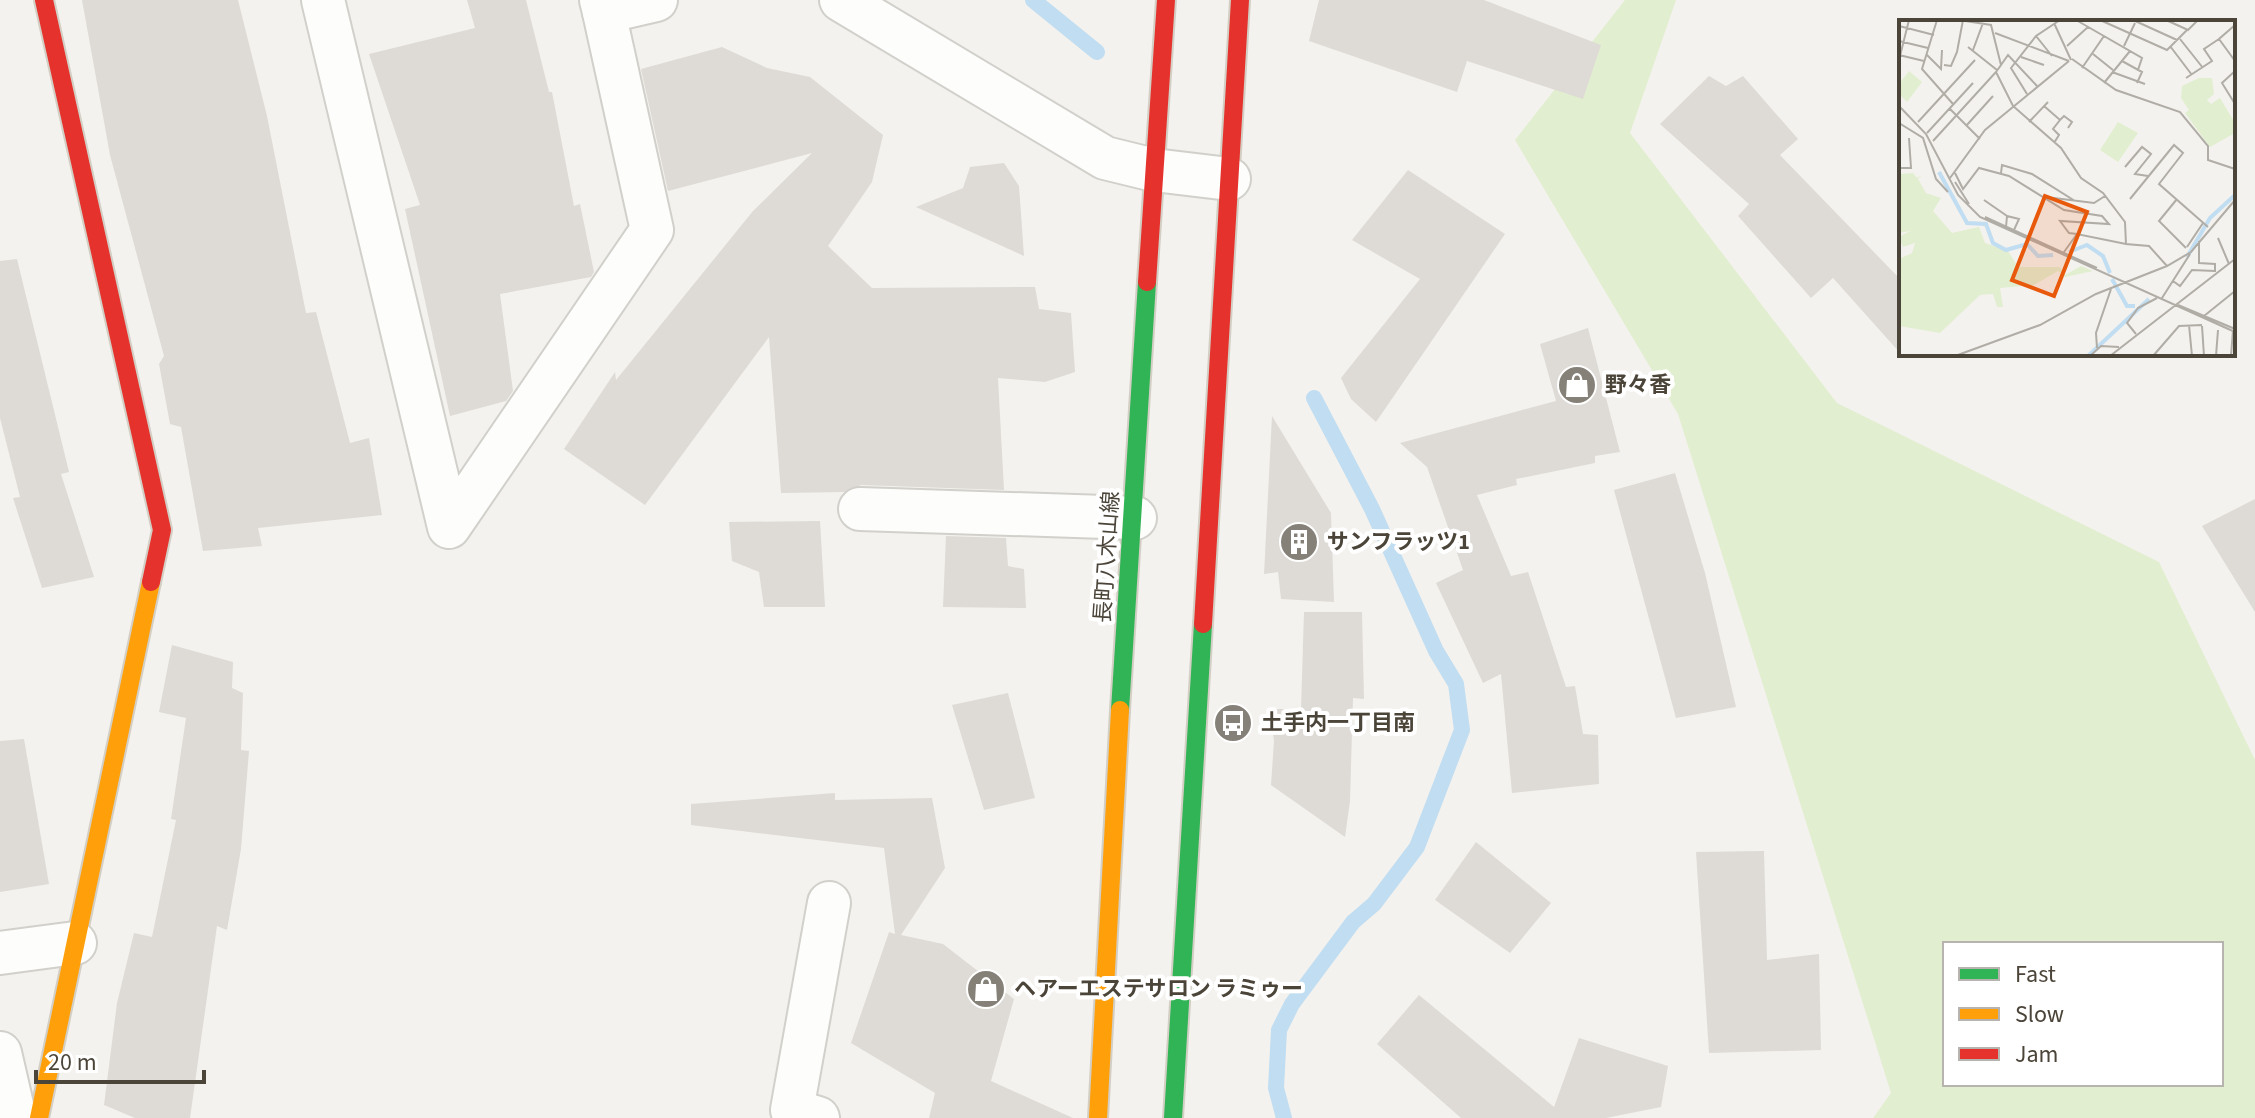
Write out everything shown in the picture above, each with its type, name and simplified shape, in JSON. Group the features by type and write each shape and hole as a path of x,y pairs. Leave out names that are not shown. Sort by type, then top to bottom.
{"street":[{"path":"39,1118 162,530 44,0"},
{"path":"323,0 449,527 652,230 603,6 656,0"},
{"path":"841,0 1105,158 1154,170 1229,179"},
{"name":"長町八木山線","path":"1098,1118 1123,655 1135,518 1166,0"},
{"path":"1173,1118 1240,0"},
{"path":"860,509 1135,518"},
{"path":"818,1118 792,1110 829,903"},
{"path":"0,953 75,943"},
{"path":"0,1053 15,1118"}],"green space":[{"path":"1625,0 1676,0 1630,133 1837,403 2159,562 2255,760 2255,1118 1873,1118 1891,1093 1678,414 1515,140"}],"building":[{"path":"82,0 238,0 267,116 306,313 316,312 350,443 369,438 382,515 258,528 262,546 203,551 181,427 170,424 159,364 164,356 110,155"},
{"path":"467,0 526,0 549,92 552,92 574,206 580,204 594,272 591,277 500,294 513,391 506,401 450,416 405,209 420,205 369,54 475,28"},
{"path":"1319,0 1484,0 1601,45 1583,99 1467,61 1457,92 1309,41"},
{"path":"722,47 767,68 810,77 883,135 872,182 828,246 872,288 1035,287 1039,309 1071,313 1075,372 1045,382 998,378 1004,490 861,485 844,492 781,493 769,337 645,505 564,449 615,372 616,380 753,211 812,153 668,191 641,69"},
{"path":"1709,76 1726,86 1743,76 1798,139 1780,155 1899,278 1899,352 1833,278 1811,298 1738,216 1749,204 1660,124"},
{"path":"1004,163 1019,186 1024,256 916,207 963,188 970,167"},
{"path":"1408,170 1505,234 1376,422 1351,399 1341,378 1420,279 1352,240"},
{"path":"17,259 69,472 61,474 94,577 42,588 13,498 20,497 0,418 0,261"},
{"path":"1588,328 1620,452 1595,456 1595,463 1516,479 1517,485 1477,495 1511,576 1528,572 1566,687 1575,686 1583,734 1598,735 1599,784 1512,793 1501,674 1483,683 1436,583 1463,570 1427,467 1400,443 1556,401 1540,344"},
{"name":"サンフラッツ1","path":"1272,416 1331,513 1334,602 1281,599 1278,572 1264,574"},
{"path":"1675,473 1705,573 1736,707 1676,718 1614,490"},
{"path":"2255,499 2255,612 2202,526"},
{"path":"820,521 825,607 764,607 759,572 732,561 729,522"},
{"path":"946,536 1006,538 1008,566 1024,569 1026,608 943,607"},
{"path":"1304,612 1362,612 1364,699 1353,698 1350,801 1345,837 1271,785 1274,741 1270,709 1301,709"},
{"path":"172,645 233,662 232,688 243,693 241,750 249,751 241,849 227,930 217,926 190,1118 135,1118 104,1105 117,1003 134,933 152,937 176,820 171,819 186,718 159,712"},
{"path":"1008,693 1035,798 984,810 952,705"},
{"path":"24,739 49,884 0,892 0,741"},
{"path":"835,793 835,800 932,798 945,868 901,935 943,944 1014,999 991,1081 1073,1118 929,1118 935,1093 851,1043 889,932 895,934 884,848 691,825 691,804"},
{"path":"1476,842 1551,903 1510,953 1435,900"},
{"path":"1764,851 1767,960 1819,954 1821,1050 1709,1053 1696,852"},
{"path":"1419,995 1554,1107 1579,1038 1668,1066 1661,1107 1606,1118 1461,1118 1377,1044"}],"waterway":[{"path":"1033,0 1097,52"},
{"path":"1284,1118 1276,1088 1279,1030 1292,1004 1353,922 1374,904 1417,847 1462,730 1456,684 1436,651 1372,509 1314,398"}],"traffic: fast":[{"path":"1120,710 1147,282"},
{"path":"1173,1118 1203,624"}],"traffic: slow":[{"path":"39,1118 151,582"},
{"path":"1098,1118 1120,710"}],"traffic: jam":[{"path":"44,0 162,530 151,582"},
{"path":"1147,282 1166,0"},
{"path":"1203,624 1240,0"}],"place":[{"name":"野々香","path":"1577,385"},
{"name":"サンフラッツ1","path":"1299,542"},
{"name":"土手内一丁目南","path":"1233,723"},
{"name":"ヘアーエステサロン ラミゥー","path":"986,989"}]}
